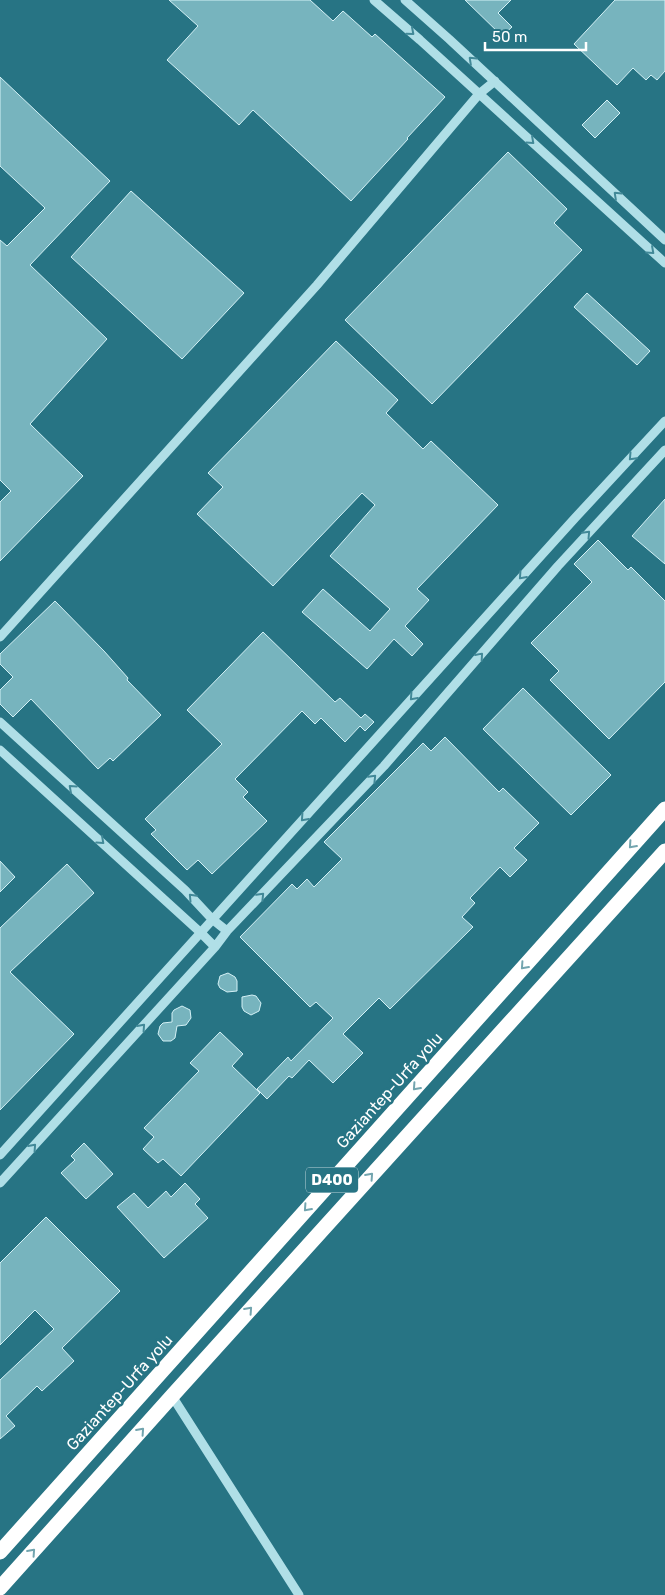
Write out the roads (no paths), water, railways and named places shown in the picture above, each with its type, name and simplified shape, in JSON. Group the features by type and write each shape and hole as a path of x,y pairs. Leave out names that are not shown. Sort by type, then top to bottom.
{"highway":[{"name":"Gaziantep-Urfa yolu","path":"0,1552 665,808"},
{"name":"D400","path":"0,1588 665,851"}],"street":[{"path":"374,0 665,264"},
{"path":"405,0 495,81 665,240"},
{"path":"0,637 317,286 479,94 495,81"},
{"path":"0,1155 575,518 665,421"},
{"path":"0,1183 215,947 227,931 384,766 558,566 665,450"},
{"path":"0,722 185,890 212,919 227,931"},
{"path":"0,750 215,947"},
{"path":"172,1396 299,1595"}]}
